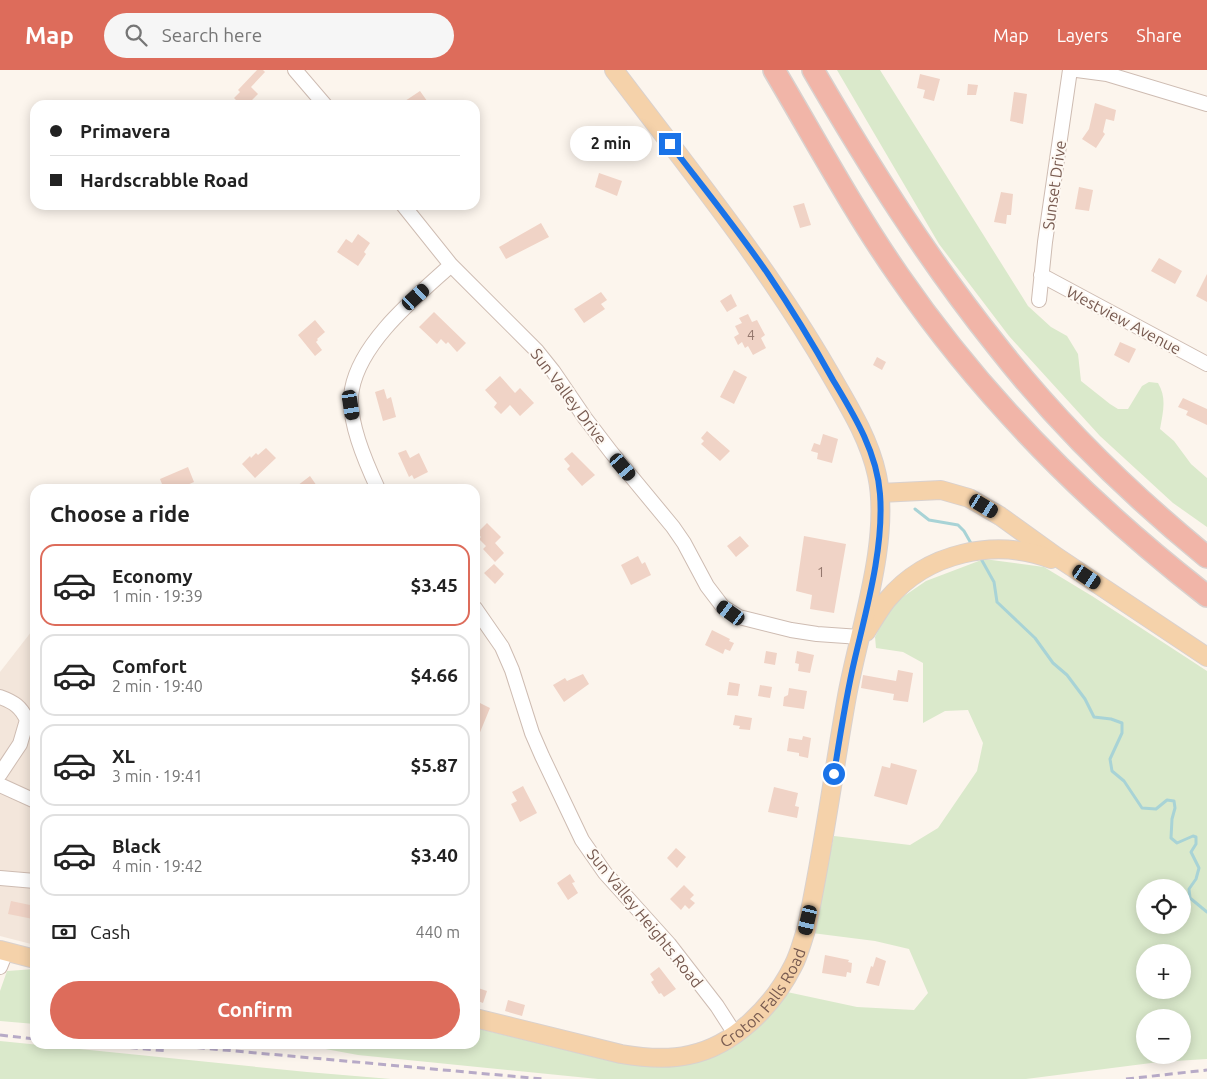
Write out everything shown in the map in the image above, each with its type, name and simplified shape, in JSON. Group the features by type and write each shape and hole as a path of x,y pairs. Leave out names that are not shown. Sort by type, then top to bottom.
{"highway":[{"path":"761,70 778,97 802,118"},
{"path":"774,70 856,211 878,245 922,308 972,371 1024,430 1079,485 1137,538 1207,596"},
{"path":"813,70 866,159 910,227 953,289 998,348 1080,441 1135,495 1207,557"}],"main road":[{"name":"Croton Falls Road","path":"480,1019 601,1050 649,1058 673,1058 706,1050 735,1034 762,1010 774,996 794,966 810,910 854,660 876,555 880,493 877,475 864,436 826,366 789,306 748,247 614,70"},
{"path":"880,493 941,490 969,498 1000,516 1057,557 1207,657"},
{"path":"854,660 876,614 901,585 944,559 959,554 990,549 1037,554 1064,565 1102,587"},
{"path":"2,956 30,959"}],"street":[{"path":"296,70 321,100"},
{"name":"Sunset Drive","path":"1039,300 1070,70"},
{"path":"1077,70 1107,74 1207,104"},
{"name":"Sun Valley Drive","path":"407,210 451,265 537,351 553,371 610,452 684,543 707,586 723,607 739,617 791,630 860,637"},
{"path":"376,484 367,464 354,423 351,390 362,361 389,324 451,265"},
{"name":"Westview Avenue","path":"1041,275 1207,364"},
{"name":"Sun Valley Heights Road","path":"480,615 502,647 512,670 532,733 582,840 605,873 669,944 717,1006 735,1034"},
{"path":"0,697 15,703 30,717"},
{"path":"0,774 20,744 30,720"},
{"path":"0,785 30,799"},
{"path":"0,878 30,881"}],"shaded area":[{"path":"30,633 30,944 0,936 0,672"}],"green space":[{"path":"837,70 880,70 1028,306 1051,327 1067,336 1078,354 1081,381 1118,409 1128,409 1142,386 1149,382 1158,383 1163,394 1160,429 1174,441 1191,464 1207,478 1207,527 1173,503 1100,436 1009,336 939,244"},
{"path":"984,559 1044,567 1207,671 1207,1059 1191,1060 1191,1009 1136,1009 1136,1064 1143,1064 1026,1079 598,1079 358,1055 325,1049 480,1049 480,1029 614,1062 647,1066 699,1061 787,992 857,1007 914,1010 928,993 909,949 875,941 812,933 834,836 910,845 938,828 977,771 983,743 968,710 945,711 923,723 923,663 903,652 876,648 875,637 891,605 926,581"},
{"path":"30,969 30,1024 0,1021 0,991 7,971"},
{"path":"0,1041 30,1044 30,1049 79,1049 391,1079 0,1079"}],"building":[{"path":"257,70 265,72 251,87 258,94 252,100 236,100 234,98 240,92 238,90"},
{"path":"920,74 940,79 934,101 923,98 925,90 917,88"},
{"path":"968,84 978,85 976,95 967,95"},
{"path":"420,91 426,100 406,100"},
{"path":"1014,92 1027,94 1023,124 1010,121"},
{"path":"1095,103 1116,110 1114,121 1106,119 1103,132 1105,134 1096,148 1082,139 1089,129"},
{"path":"599,173 622,181 617,196 595,187"},
{"path":"1079,187 1093,190 1089,211 1075,209"},
{"path":"1001,192 1013,194 1011,215 1007,215 1006,224 994,222"},
{"path":"804,203 811,225 800,228 793,206"},
{"path":"541,223 549,237 506,259 499,247"},
{"path":"358,234 370,243 364,252 366,254 358,266 337,252 346,239 352,243"},
{"path":"1159,258 1182,271 1175,284 1151,271"},
{"path":"1207,274 1207,302 1196,296"},
{"path":"601,292 607,300 601,304 605,309 584,323 574,309"},
{"path":"731,294 737,306 727,312 720,301"},
{"path":"434,312 466,343 457,352 448,342 446,344 441,339 437,344 419,327"},
{"path":"748,314 752,322 757,320 765,335 761,338 766,348 753,355 748,346 745,348 742,342 738,345 734,337 739,334 735,326 742,323 739,318"},
{"path":"315,320 325,332 317,339 316,342 322,350 315,356 298,335"},
{"path":"1120,342 1136,349 1129,363 1114,355"},
{"path":"877,357 886,362 882,370 873,365"},
{"path":"734,370 747,377 734,404 720,397"},
{"path":"500,376 515,393 520,388 534,403 520,416 510,405 501,414 494,407 497,403 485,390"},
{"path":"384,389 387,399 391,397 396,417 383,421 375,392"},
{"path":"1183,398 1207,409 1207,425 1186,415 1188,411 1178,407"},
{"path":"707,431 730,451 720,461 701,444 704,441 701,438"},
{"path":"823,434 838,439 832,463 817,459 818,453 811,451 814,443 820,445"},
{"path":"266,448 276,458 255,478 242,464 250,456 251,458 256,453 258,455"},
{"path":"406,450 410,458 419,453 428,472 414,479 412,475 409,477 398,453"},
{"path":"572,452 595,475 582,486 567,469 570,466 564,459"},
{"path":"188,467 194,482 189,484 162,484 160,479"},
{"path":"310,476 316,484 300,484"},
{"path":"487,523 501,537 495,543 504,553 495,562 483,549 486,546 480,540 480,530"},
{"path":"740,536 749,546 736,557 727,546"},
{"path":"804,536 846,544 834,613 810,609 812,595 796,591"},
{"path":"638,556 642,564 645,562 651,575 631,585 621,565"},
{"path":"494,564 504,574 495,584 484,573"},
{"path":"712,630 734,643 730,651 725,649 723,654 705,645"},
{"path":"766,651 777,653 775,665 764,663"},
{"path":"797,651 814,655 810,673 798,671 799,664 795,663"},
{"path":"898,670 913,673 908,702 893,700 894,694 861,688 863,675 896,681"},
{"path":"583,674 589,684 564,702 553,685 565,678 567,681"},
{"path":"729,682 740,684 738,696 727,695"},
{"path":"760,685 772,687 770,698 758,696"},
{"path":"789,688 807,691 804,709 783,706 784,697 788,695"},
{"path":"480,703 490,708 480,732"},
{"path":"735,715 752,718 750,730 739,729 740,726 733,725"},
{"path":"803,736 811,738 808,758 799,756 799,753 787,751 789,738 802,740"},
{"path":"891,763 917,770 907,805 874,796 882,766 890,768"},
{"path":"523,786 537,813 520,822 511,804 517,801 512,792"},
{"path":"774,787 798,793 795,806 799,807 797,818 768,812"},
{"path":"676,848 686,857 677,868 667,858"},
{"path":"570,874 575,882 572,883 578,893 568,900 557,883"},
{"path":"684,885 694,895 690,899 695,903 689,909 685,905 681,910 670,899"},
{"path":"11,901 30,905 30,918 8,914"},
{"path":"825,955 849,960 848,962 852,963 851,973 847,972 846,977 822,973"},
{"path":"876,957 886,961 879,986 866,983"},
{"path":"659,967 676,989 664,997 661,993 659,994 651,982 654,980 650,974"},
{"path":"480,989 487,991 483,1003 480,1002"},
{"path":"508,1000 525,1005 522,1016 505,1011"}],"waterway":[{"path":"915,509 929,520 958,525 972,545"},
{"path":"980,557 994,582 997,602 1035,638 1053,663 1067,675 1085,699 1094,717 1111,719 1122,723 1122,733 1110,759 1112,771 1124,781 1142,808 1156,809 1167,800 1174,801 1175,808 1172,819 1171,838 1177,843 1193,836 1196,837 1196,844 1191,852 1199,868 1196,879 1189,889 1190,898 1207,912"}],"railway":[{"path":"0,1035 30,1038"},
{"path":"146,1049 168,1051"},
{"path":"213,1049 543,1079"},
{"path":"1126,1079 1207,1070"}],"route":[{"path":"670,144 768,274 817,351 854,416 872,455 880,493 879,536 847,694 834,774"}]}
